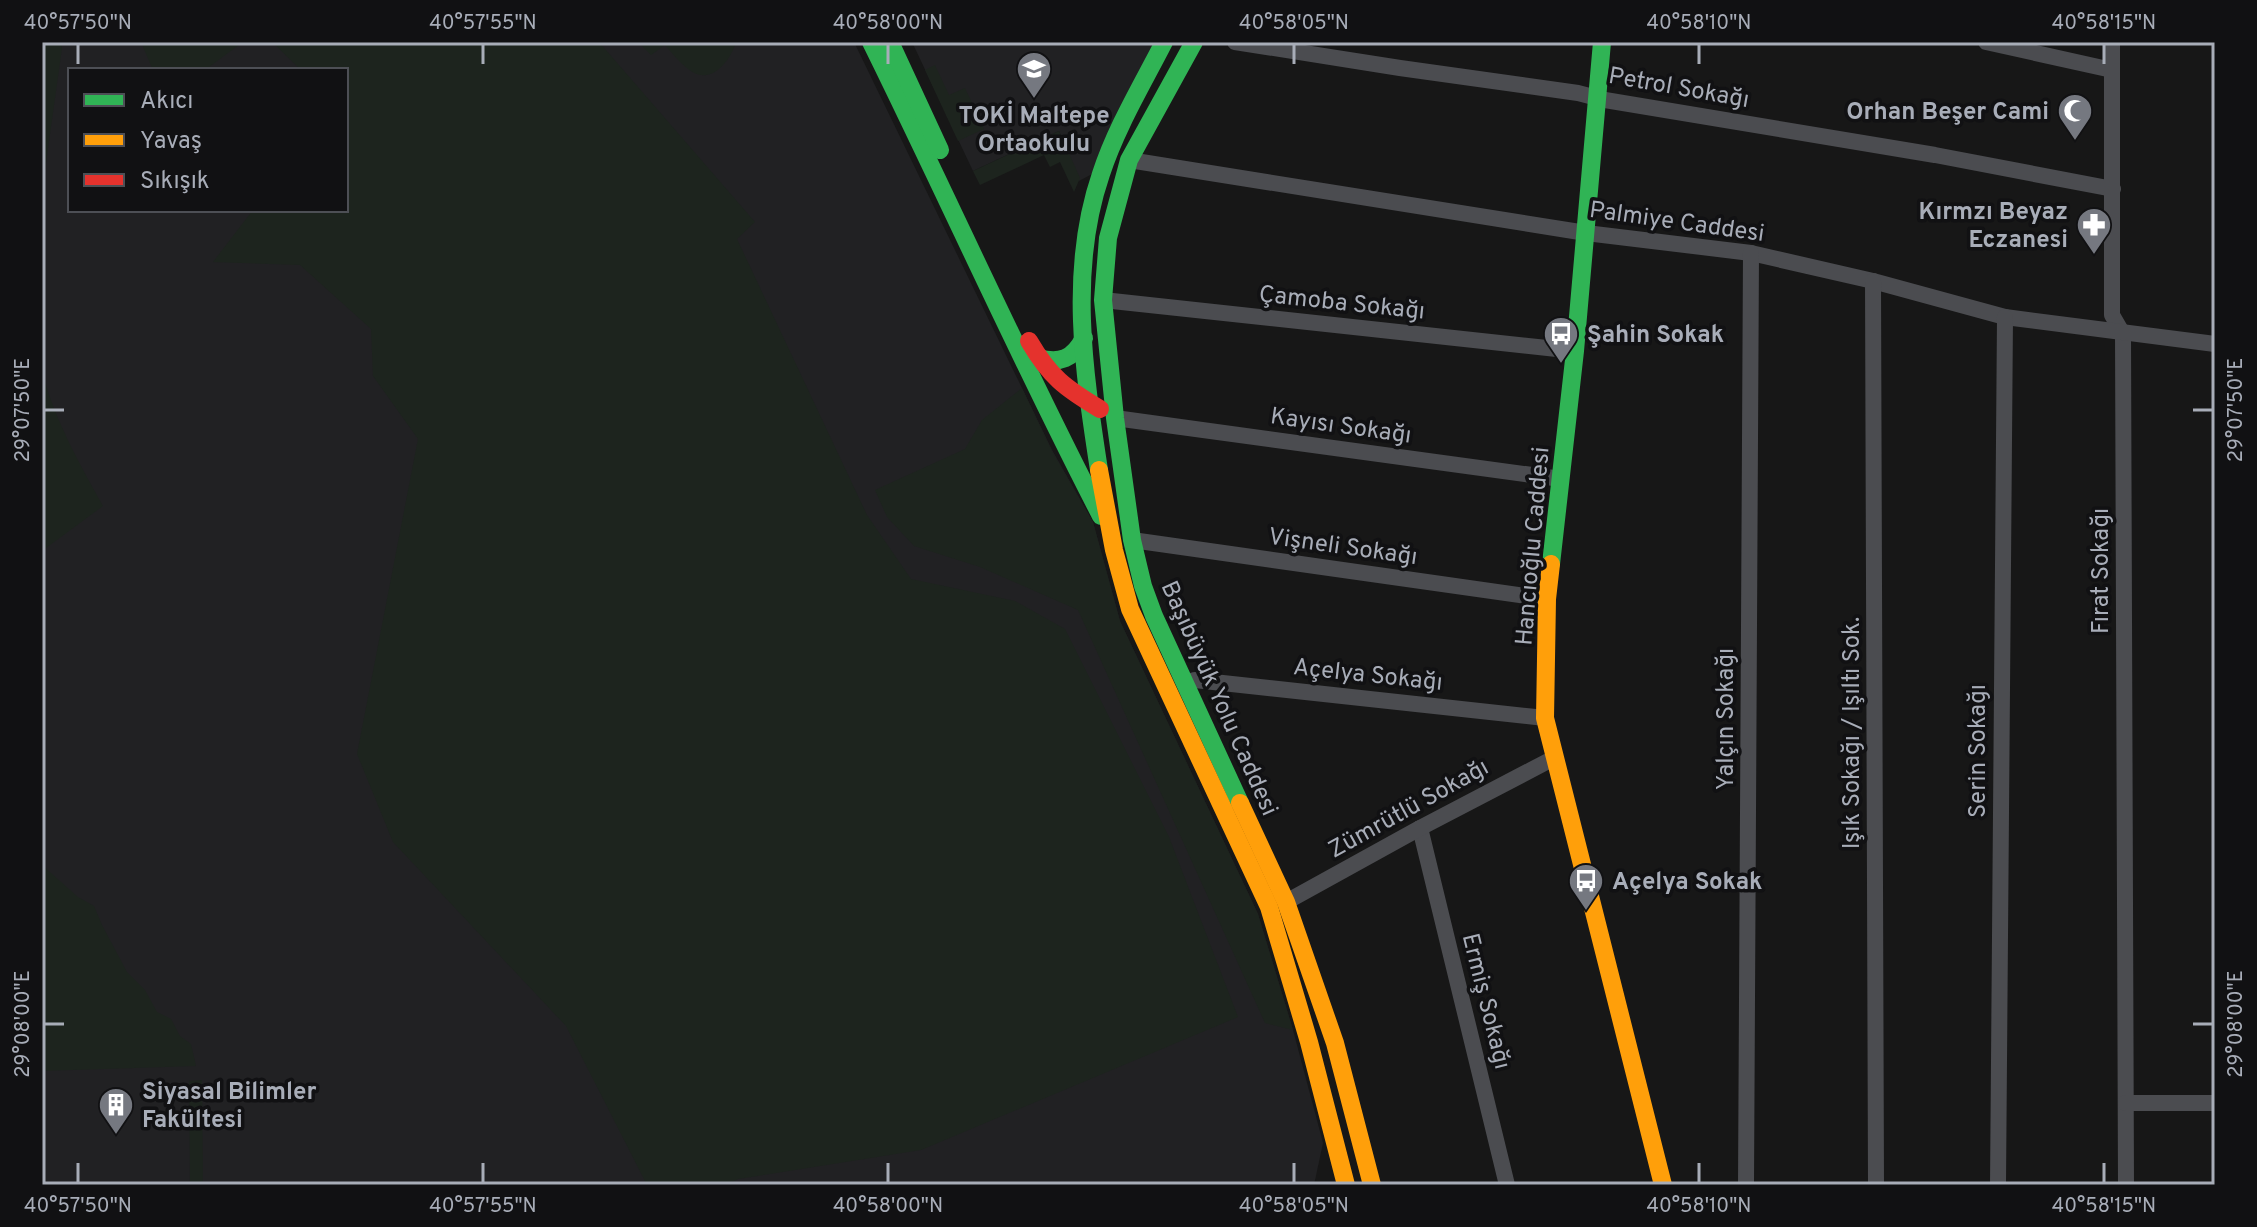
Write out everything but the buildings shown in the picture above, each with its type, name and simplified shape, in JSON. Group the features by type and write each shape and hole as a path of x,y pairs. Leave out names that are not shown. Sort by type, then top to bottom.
{"main road":[{"path":"871,42 1044,406 1108,531"},
{"path":"890,42 1043,367 1059,384 1115,418"},
{"name":"Başıbüyük Yolu Caddesi","path":"1164,42 1109,151 1095,195 1085,243 1080,296 1092,422 1108,531 1130,609 1269,907 1309,1042 1346,1185"},
{"name":"Başıbüyük Yolu Caddesi","path":"1194,42 1129,160 1108,238 1103,300 1132,540 1154,616 1286,902 1335,1043 1372,1185"},
{"name":"Hancıoğlu Caddesi","path":"1602,42 1575,351 1547,599 1545,718 1663,1185"},
{"path":"1038,358 1050,362 1062,361 1074,355 1084,338"},
{"path":"1044,406 1064,420 1080,423 1115,418"}],"street":[{"name":"Petrol Sokağı","path":"1235,42 1597,97 2113,189"},
{"path":"1986,42 2112,70"},
{"name":"Fırat Sokağı","path":"2112,42 2112,315 2123,334 2126,1185"},
{"name":"Palmiye Caddesi","path":"1129,160 1586,233 1751,253 1873,281 2005,317 2215,344"},
{"name":"Yalçın Sokağı","path":"1746,1185 1751,253"},
{"name":"Işık Sokağı / Işıltı Sok.","path":"1873,281 1876,1185"},
{"name":"Çamoba Sokağı","path":"1103,300 1575,351"},
{"name":"Serin Sokağı","path":"1998,1185 2005,317"},
{"name":"Kayısı Sokağı","path":"1115,418 1561,479"},
{"name":"Vişneli Sokağı","path":"1132,540 1547,599"},
{"name":"Açelya Sokağı","path":"1185,683 1195,680 1545,718"},
{"name":"Zümrütlü Sokağı","path":"1286,902 1554,758"},
{"name":"Ermiş Sokağı","path":"1420,828 1507,1185"},
{"path":"2126,1103 2215,1103"}],"shaded area":[{"path":"42,42 854,42 1052,450 1093,522 1120,621 1258,914 1323,1143 1314,1185 42,1185"},
{"path":"42,42 61,42 62,48 42,191"},
{"path":"141,42 243,42 208,68 152,68"},
{"path":"272,42 599,42 755,222 737,239 867,515 911,579 1015,601 1065,629 1169,837 1238,1017 921,1150 738,1179 726,1185 647,1185 566,1026 393,842 357,754 418,439 373,376 371,329 300,265 213,262 251,212 348,212 348,68 299,68"},
{"path":"638,42 736,42 724,64 711,74 704,75 688,69 665,45 651,55"},
{"name":"TOKİ Maltepe Ortaokulu","path":"912,42 1158,42 1092,174 1079,181 1059,131 973,171"},
{"path":"935,65 949,95 965,88 984,129 958,141 925,70"},
{"path":"1059,131 1080,178 1074,192 1060,162 1050,167 1044,155 980,185 973,171"},
{"path":"42,372 61,424 103,506 42,551"},
{"path":"1022,388 1052,451 1093,522 1120,621 1258,914 1293,1030 1265,1023 1078,610 980,567 914,546 887,517 875,490 965,449 982,420"},
{"path":"42,865 78,897 94,906 127,972 145,990 157,1012 171,1019 180,1036 191,1044 196,1066 42,1071"},
{"path":"202,1080 203,1185 190,1185 189,1081"}],"traffic: fast":[{"path":"871,42 1101,516"},
{"path":"890,42 940,150"},
{"path":"1099,470 1084,359 1082,284 1085,247 1091,210 1107,157 1164,42"},
{"path":"1194,42 1129,160 1108,238 1103,300 1132,540 1143,586 1240,803"},
{"path":"1551,564 1575,351 1602,42"},
{"path":"1038,358 1065,358 1075,351 1084,338"}],"traffic: slow":[{"path":"1099,470 1114,550 1130,609 1269,907 1309,1042 1346,1185"},
{"path":"1551,564 1547,599 1545,718 1663,1185"},
{"path":"1240,803 1286,902 1335,1043 1372,1185"}],"traffic: jam":[{"path":"1029,341 1059,381 1100,409"}],"place":[{"name":"TOKİ Maltepe Ortaokulu","path":"1034,100"},
{"name":"Orhan Beşer Cami","path":"2075,142"},
{"name":"Kırmzı Beyaz Eczanesi","path":"2094,256"},
{"name":"Şahin Sokak","path":"1561,365"},
{"name":"Açelya Sokak","path":"1586,912"},
{"name":"Siyasal Bilimler Fakültesi","path":"116,1136"}]}
